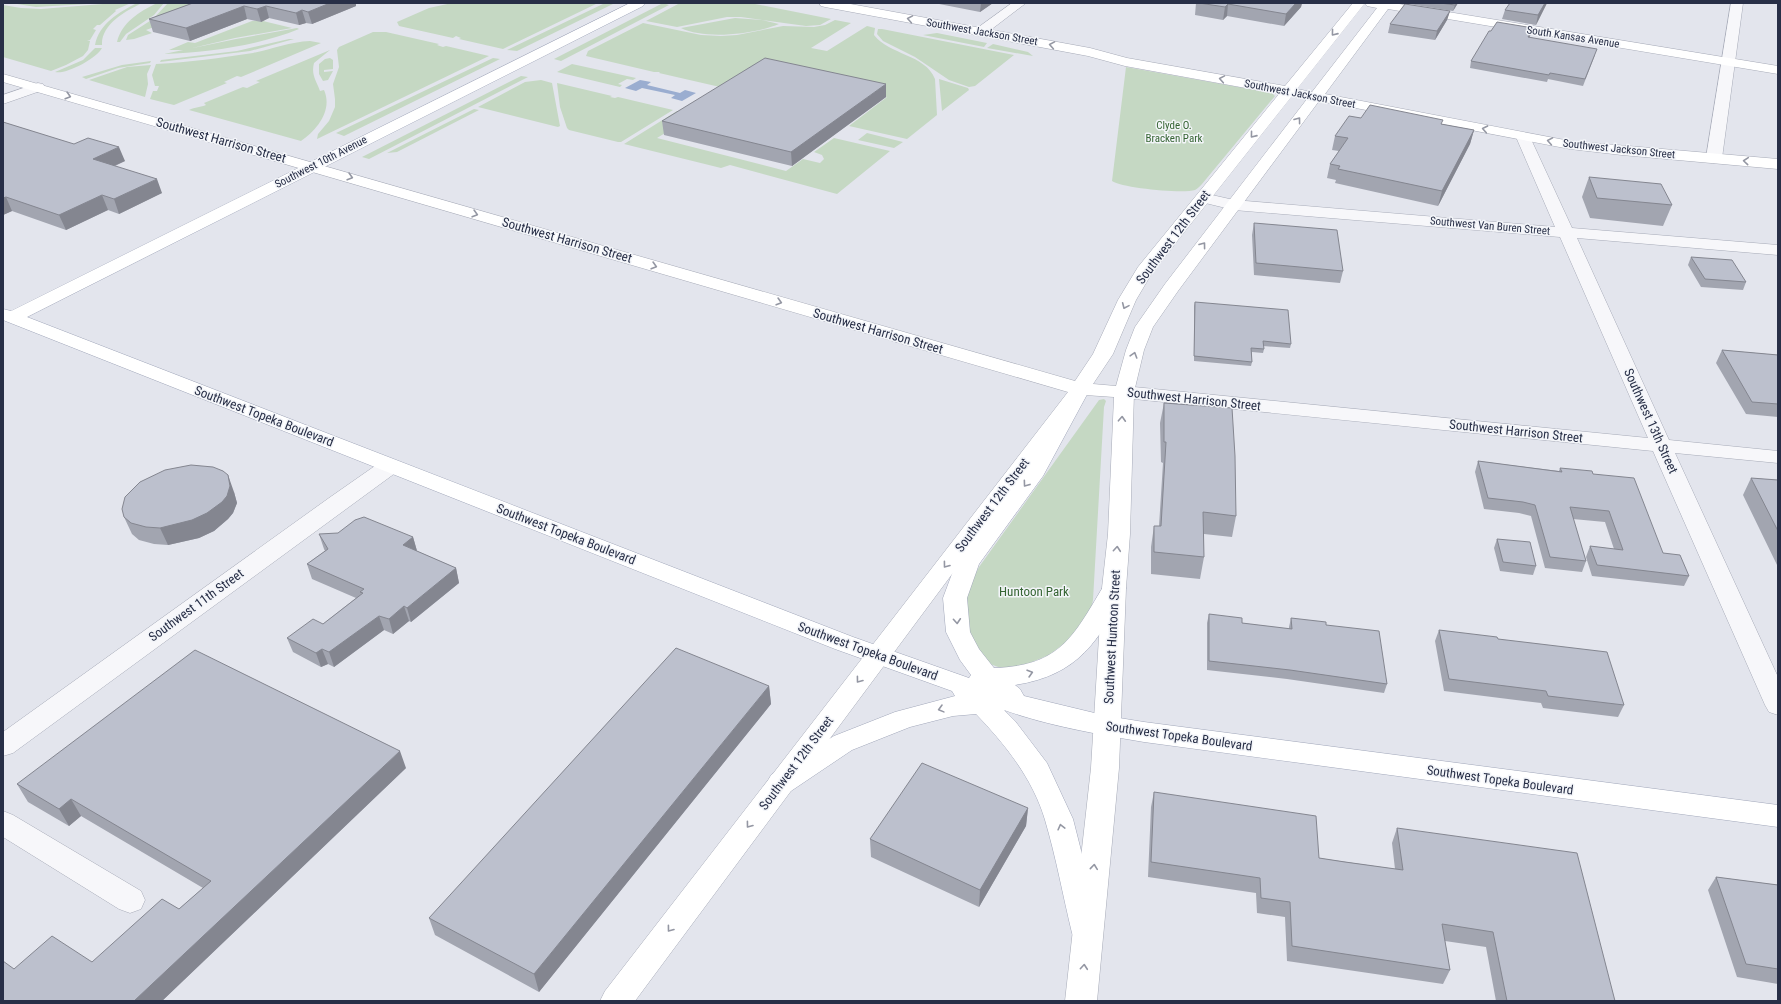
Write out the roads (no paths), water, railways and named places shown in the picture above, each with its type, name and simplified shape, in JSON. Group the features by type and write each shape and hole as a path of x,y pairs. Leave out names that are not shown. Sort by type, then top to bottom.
{"main road":[{"name":"Southwest 10th Avenue","path":"6,318 639,3"},
{"name":"Southwest Jackson Street","path":"825,3 1090,52 1125,62 1316,96 1523,137 1615,150 1778,164"},
{"name":"Southwest 12th Street","path":"616,1001 1080,390 1103,354 1127,300 1144,270 1359,3"},
{"name":"South Kansas Avenue","path":"1368,3 1385,4 1778,70"},
{"path":"1124,392 1135,350 1144,327 1171,288 1385,4"},
{"name":"Southwest Harrison Street","path":"3,78 313,166 1080,390 1124,392"},
{"name":"Southwest Topeka Boulevard","path":"6,318 830,638 1022,706 1108,726 1778,816"},
{"path":"1080,390 1032,476 968,563 955,598 958,632 984,690 1006,728 1037,771 1059,818 1087,933"},
{"name":"Southwest Huntoon Street","path":"1081,1001 1108,726 1114,588 1119,534 1124,392"},
{"path":"781,783 843,743 908,718 953,706 984,690 1053,666 1074,650 1087,636 1114,588"},
{"path":"949,680 984,690 1022,706"}],"street":[{"path":"980,32 1020,3"},
{"path":"1714,158 1727,62 1737,3"},
{"path":"3,100 38,87"},
{"name":"Southwest 13th Street","path":"1523,137 1778,705"},
{"name":"Southwest Van Buren Street","path":"1202,198 1234,205 1778,250"},
{"name":"Southwest Harrison Street","path":"1124,392 1778,457"},
{"name":"Southwest 11th Street","path":"3,746 390,466"},
{"path":"3,823 130,900"}],"water":[{"path":"640,80 651,82 647,85 680,93 685,90 696,93 682,101 671,98 675,95 642,88 636,91 625,88"}],"park label":[{"name":"Clyde O. Bracken Park","path":"1174,131"},
{"name":"Huntoon Park","path":"1034,591"}]}
